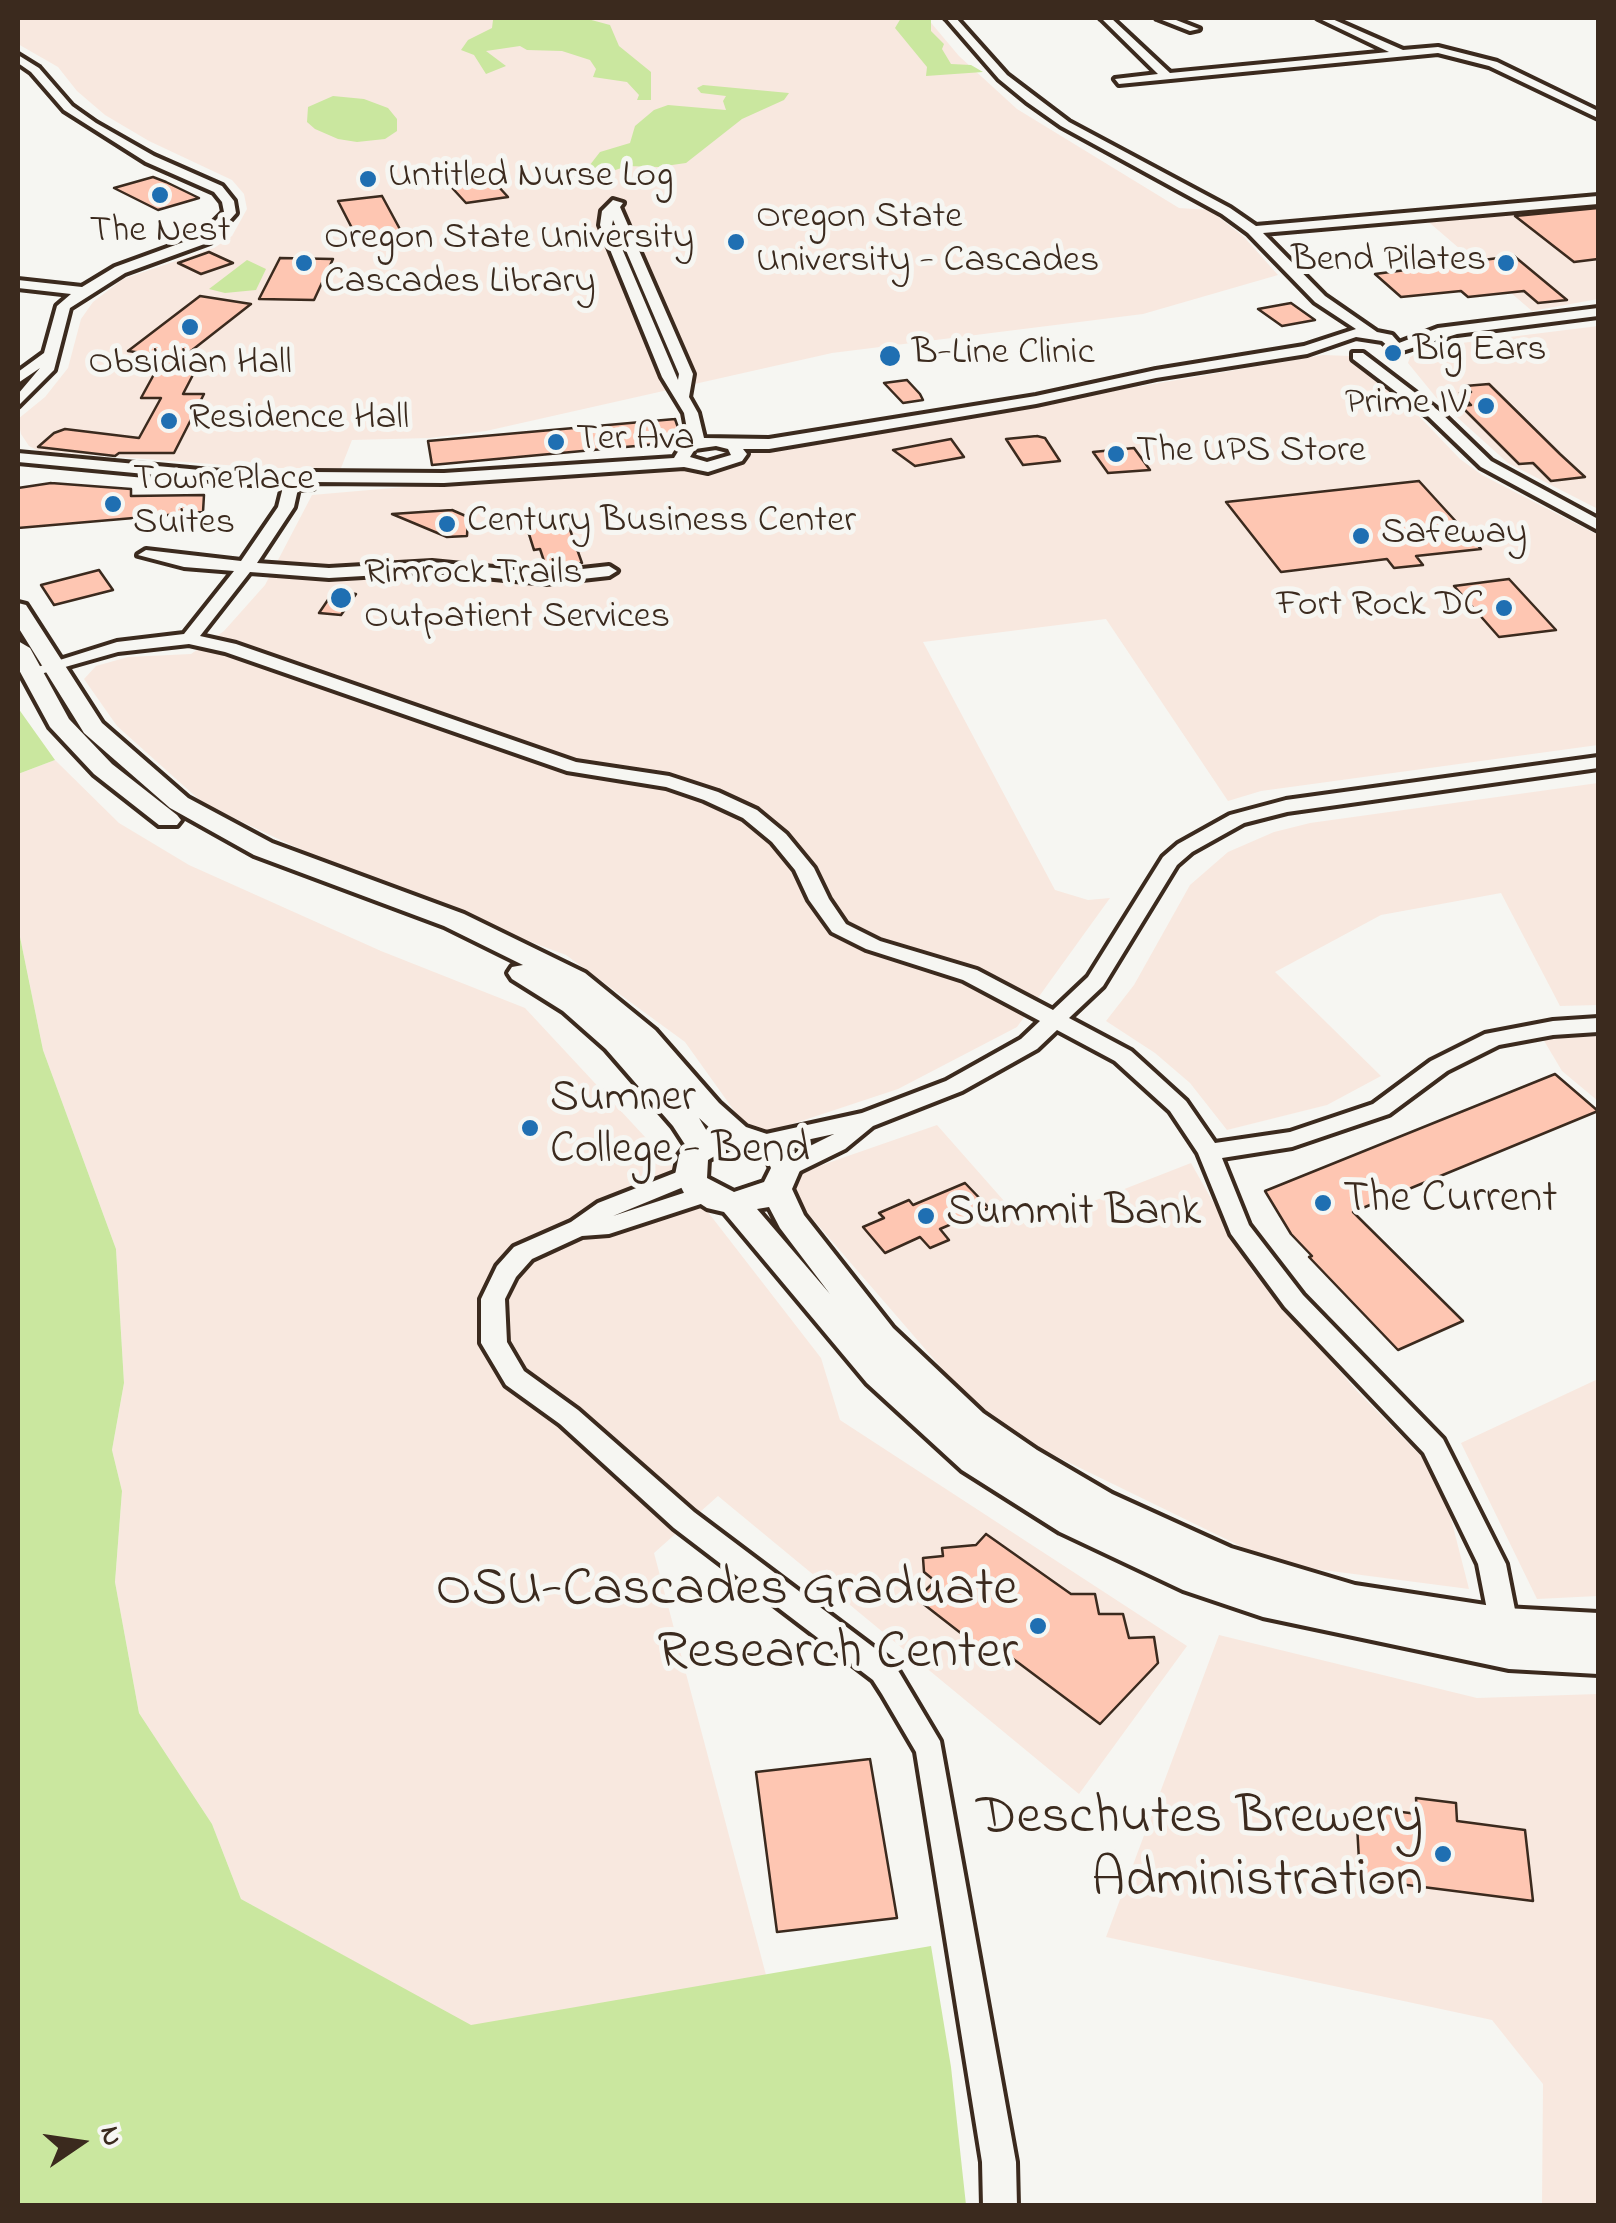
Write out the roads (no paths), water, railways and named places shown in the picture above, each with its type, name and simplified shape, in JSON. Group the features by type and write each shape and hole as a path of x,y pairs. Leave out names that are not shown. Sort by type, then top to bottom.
{"main road":[{"path":"18,610 59,722 102,769 162,816 235,857 457,944 538,982 616,1042 684,1119 708,1180 879,1374 974,1460 1074,1522 1196,1579 1263,1602 1507,1639 1598,1629"},
{"path":"35,662 93,728 179,803 264,849 454,920 575,979 646,1037 708,1110 752,1138 777,1148 791,1220 881,1337 971,1422 1025,1460 1099,1504 1159,1533 1263,1574 1507,1639 1598,1658"},
{"path":"708,1180 752,1138"},
{"path":"708,1180 765,1197 781,1179"}],"street":[{"path":"951,18 1003,77 1046,112 1208,200 1252,230 1320,299 1393,341 1395,366 1425,397 1434,414"},
{"path":"1106,18 1168,77"},
{"path":"1162,18 1194,29"},
{"path":"1323,18 1401,53"},
{"path":"1119,81 1401,53 1452,52 1493,64 1595,110"},
{"path":"18,58 35,70 68,108 92,125 150,159 218,189 228,200 230,213 205,239 110,275 64,306 47,356 47,370 18,402"},
{"path":"1252,230 1598,200"},
{"path":"616,205 608,211 606,225 669,376 691,413 697,442"},
{"path":"18,284 83,291"},
{"path":"1320,299 1339,347 1434,414 1486,464 1598,525"},
{"path":"697,442 728,447 770,444 1036,400 1306,350 1338,339 1452,331 1598,312"},
{"path":"1036,400 1058,400 1318,355 1395,351 1452,331"},
{"path":"18,379 47,356"},
{"path":"1182,380 1227,367 1231,362"},
{"path":"18,457 292,481 310,486 504,475 683,457 718,467 732,462 728,447 691,413"},
{"path":"683,457 697,442"},
{"path":"18,468 166,480 226,478"},
{"path":"189,639 248,567 286,507 292,481"},
{"path":"146,554 329,573 432,567 546,578 608,571"},
{"path":"35,662 189,639 230,648 574,767 669,782 712,796 750,814 779,838 804,868 819,900 839,928 873,945 970,976 1122,1056 1147,1074 1178,1106 1210,1152 1218,1184 1239,1228 1294,1300 1434,1446 1492,1564 1507,1639"},
{"path":"752,1138 867,1120 977,1075 1030,1044 1096,980 1170,861 1216,829 1286,806 1598,762"},
{"path":"1210,1152 1292,1140 1366,1115 1381,1109 1440,1066 1493,1039 1598,1024"},
{"path":"781,1179 867,1120"},
{"path":"708,1180 608,1226 579,1228 523,1253 506,1272 493,1299 494,1343 516,1378 569,1417 684,1520 884,1670 930,1750 999,2162 1000,2206"}],"place":[{"name":"Untitled Nurse Log","path":"368,179"},
{"name":"The Nest","path":"160,195"},
{"name":"Oregon State University - Cascades","path":"736,242"},
{"name":"Oregon State University Cascades Library","path":"304,263"},
{"name":"Bend Pilates","path":"1506,263"},
{"name":"Obsidian Hall","path":"190,327"},
{"name":"Big Ears","path":"1393,353"},
{"name":"B-Line Clinic","path":"890,356"},
{"name":"Prime IV","path":"1486,406"},
{"name":"Residence Hall","path":"169,421"},
{"name":"Ter Ava","path":"556,442"},
{"name":"The UPS Store","path":"1116,454"},
{"name":"TownePlace Suites","path":"113,504"},
{"name":"Century Business Center","path":"447,524"},
{"name":"Safeway","path":"1361,536"},
{"name":"Rimrock Trails Outpatient Services","path":"341,598"},
{"name":"Fort Rock DC","path":"1504,608"},
{"name":"Sumner College - Bend","path":"530,1128"},
{"name":"The Current","path":"1323,1203"},
{"name":"Summit Bank","path":"926,1216"},
{"name":"OSU-Cascades Graduate Research Center","path":"1038,1626"},
{"name":"Deschutes Brewery Administration","path":"1443,1854"}]}
